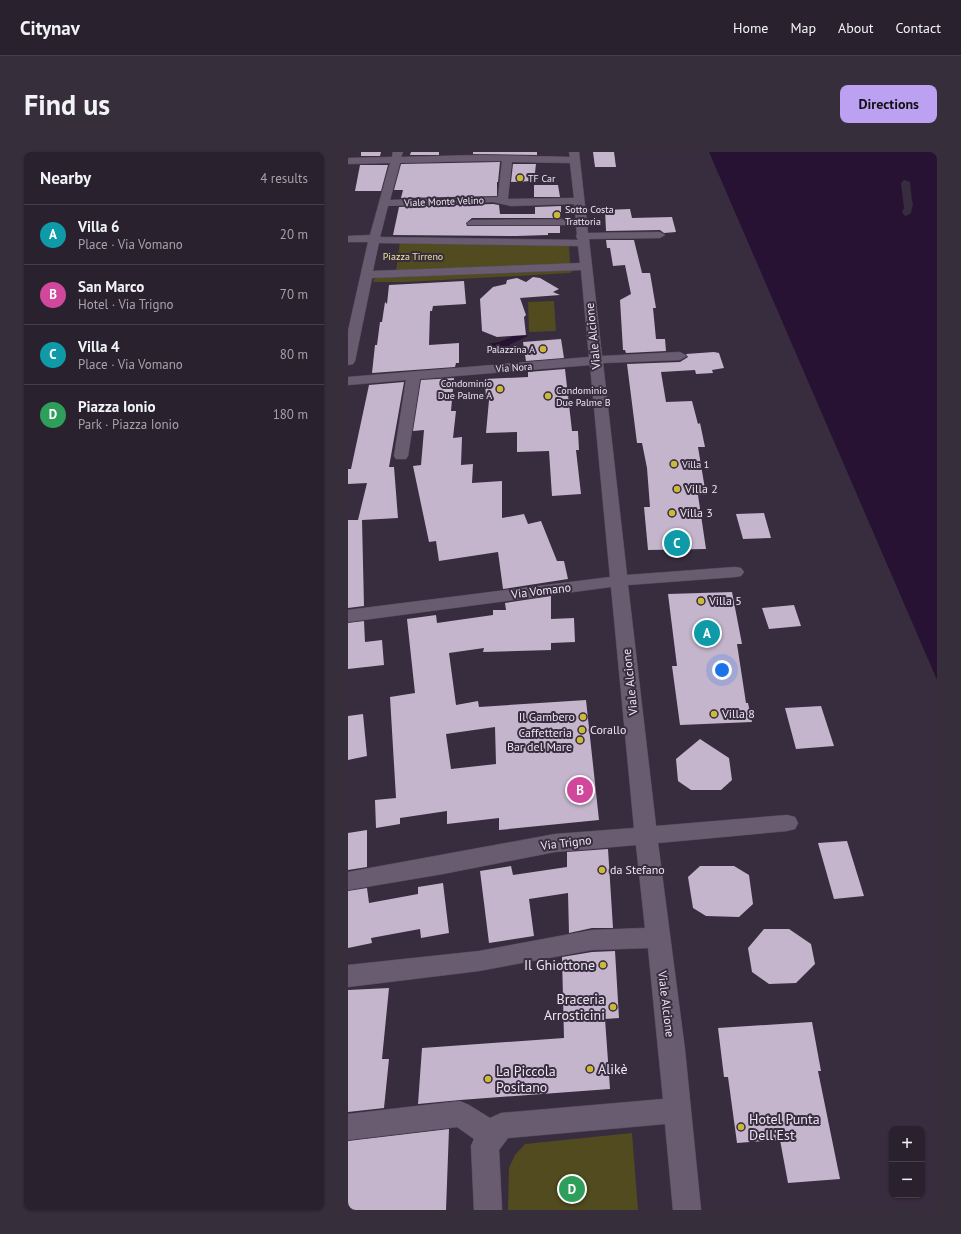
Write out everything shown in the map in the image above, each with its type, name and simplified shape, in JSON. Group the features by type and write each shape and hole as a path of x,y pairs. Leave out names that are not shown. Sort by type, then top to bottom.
{"street":[{"path":"348,361 353,317 367,275 397,156"},
{"path":"348,161 397,156 507,160 574,156"},
{"name":"Viale Alcione","path":"574,156 646,836 672,1050 687,1210"},
{"path":"507,160 503,201 578,202"},
{"name":"Viale Monte Velino","path":"384,203 493,199 503,201"},
{"path":"472,223 580,222"},
{"path":"348,239 398,241 582,240 660,235"},
{"path":"367,275 585,266"},
{"name":"Via Nora","path":"348,381 596,361 680,356"},
{"path":"401,456 414,375"},
{"name":"Via Vomano","path":"348,616 619,580 735,572"},
{"name":"Via Trigno","path":"348,881 443,865 555,843 787,823"},
{"path":"348,976 479,961 592,940 658,937"},
{"path":"488,1210 486,1146 501,1126 642,1112 678,1111"},
{"path":"348,1126 460,1114 493,1136"}],"green space":[{"name":"Piazza Tirreno","path":"400,242 569,244 570,264 396,271"},
{"path":"576,269 570,273 406,282 373,282 374,279 380,277"},
{"path":"554,301 556,331 529,332 528,302"},
{"path":"632,1133 638,1210 508,1210 509,1168 515,1155 525,1144"}],"shaded area":[{"path":"709,152 937,152 937,680"},
{"path":"521,333 528,336 509,345 516,350 512,353 506,352 502,348 494,354 487,352 487,344 499,342"}],"pier":[{"path":"904,180 910,182 913,204 911,213 905,216 902,212 904,208 901,183"}],"building":[{"path":"361,152 381,152 380,156 361,156"},
{"path":"411,152 439,152 439,155 410,155"},
{"path":"473,152 537,152 537,155 473,154"},
{"path":"593,152 614,152 616,167 595,167"},
{"path":"500,162 497,182 497,196 401,198 403,190 394,190 401,164"},
{"path":"513,164 536,164 534,181 511,182"},
{"path":"360,165 388,165 381,191 355,191"},
{"path":"534,185 558,185 560,197 534,197"},
{"path":"499,205 500,214 535,214 535,207 561,206 561,218 472,218 466,223 467,226 560,226 560,233 516,236 393,235 399,207"},
{"path":"630,209 632,218 672,217 676,232 664,233 660,230 606,231 605,210"},
{"path":"606,240 634,240 642,273 650,273 656,308 653,308 656,339 665,339 666,351 626,353 625,350 623,350 620,300 631,294 625,265 613,266 610,248 607,248"},
{"path":"533,277 540,278 559,289 553,292 560,295 520,298 526,315 524,317 526,335 497,337 482,331 480,299 493,287 506,284 507,280 517,278 526,282"},
{"path":"464,281 466,304 433,306 432,311 430,311 429,345 459,343 459,363 456,363 455,367 372,373 375,345 377,345 380,322 382,322 385,302 387,304 389,285"},
{"name":"Palazzina A","path":"561,339 564,358 526,361 523,342"},
{"path":"719,353 724,368 712,370 713,373 696,374 695,370 661,372 666,402 692,401 698,424 700,423 705,447 698,447 706,495 698,495 706,549 648,550 644,507 650,507 647,468 642,443 637,443 627,364 680,362 688,357 686,354"},
{"path":"565,369 572,431 578,431 579,450 576,450 581,494 552,496 549,451 517,452 517,432 486,433 489,400 486,400 485,379 528,377 528,372"},
{"path":"454,378 451,411 456,411 453,438 462,437 461,465 473,464 472,483 502,481 502,518 524,514 528,524 541,521 557,561 564,561 568,579 503,589 498,552 439,561 436,541 429,542 413,466 421,465 424,430 413,431 421,380"},
{"path":"404,382 389,467 394,467 398,518 362,520 364,606 348,608 348,520 358,520 367,483 348,484 348,469 351,469 369,385"},
{"path":"764,513 771,538 743,539 736,514"},
{"path":"732,592 742,644 737,644 746,703 748,703 752,722 680,725 672,666 677,666 668,594"},
{"path":"551,596 551,619 574,618 575,642 551,643 551,650 483,652 484,648 449,653 456,705 478,701 479,707 586,700 599,820 499,830 499,818 447,824 447,811 400,818 400,824 376,828 375,800 396,798 390,697 415,693 407,619 436,615 437,623 493,615 493,610 506,610 505,603","holes":["495,727 496,764 451,769 446,734"]},
{"path":"794,605 801,626 769,629 762,608"},
{"path":"364,621 365,642 382,640 384,665 348,669 348,623"},
{"path":"821,706 834,746 796,749 785,708"},
{"path":"363,714 367,756 348,760 348,716"},
{"path":"700,739 729,758 732,780 721,790 691,790 678,781 676,759"},
{"path":"367,830 367,867 348,870 348,833"},
{"path":"847,841 864,896 834,899 818,843"},
{"path":"608,849 613,928 592,928 569,933 568,893 529,899 534,936 489,943 480,871 511,866 513,875 567,867 567,852"},
{"path":"700,866 734,866 749,875 753,904 739,917 706,916 693,908 688,877"},
{"path":"443,883 449,933 421,938 420,929 371,938 372,943 348,948 348,891 367,888 369,903 418,894 418,887"},
{"path":"764,929 789,929 811,944 815,964 796,983 769,984 752,972 748,948"},
{"path":"615,951 619,1018 605,1019 610,1089 418,1104 422,1048 564,1038 562,957 592,952"},
{"path":"389,988 382,1059 389,1059 384,1108 348,1112 348,990"},
{"path":"812,1022 821,1071 818,1071 840,1179 788,1183 780,1140 737,1143 728,1077 724,1077 718,1028"},
{"path":"449,1129 446,1210 348,1210 348,1141"}],"place":[{"name":"TF Car","path":"520,178"},
{"name":"Sotto Costa Trattoria","path":"557,215"},
{"name":"Palazzina A","path":"543,349"},
{"name":"Condominio Due Palme A","path":"500,389"},
{"name":"Condominio Due Palme B","path":"548,396"},
{"name":"Villa 1","path":"674,464"},
{"name":"Villa 2","path":"677,489"},
{"name":"Villa 3","path":"672,513"},
{"name":"Villa 4","path":"677,543"},
{"name":"Villa 5","path":"701,601"},
{"name":"Villa 6","path":"707,633"},
{"name":"Villa 8","path":"714,714"},
{"name":"Il Gambero","path":"583,717"},
{"name":"Corallo","path":"582,730"},
{"name":"Caffetteria Bar del Mare","path":"580,740"},
{"name":"San Marco","path":"580,790"},
{"name":"da Stefano","path":"602,870"},
{"name":"Il Ghiottone","path":"603,965"},
{"name":"Braceria Arrosticini","path":"613,1007"},
{"name":"Alikè","path":"590,1069"},
{"name":"La Piccola Positano","path":"488,1079"},
{"name":"Hotel Punta Dell'Est","path":"741,1127"},
{"name":"Piazza Ionio","path":"572,1189"}]}
